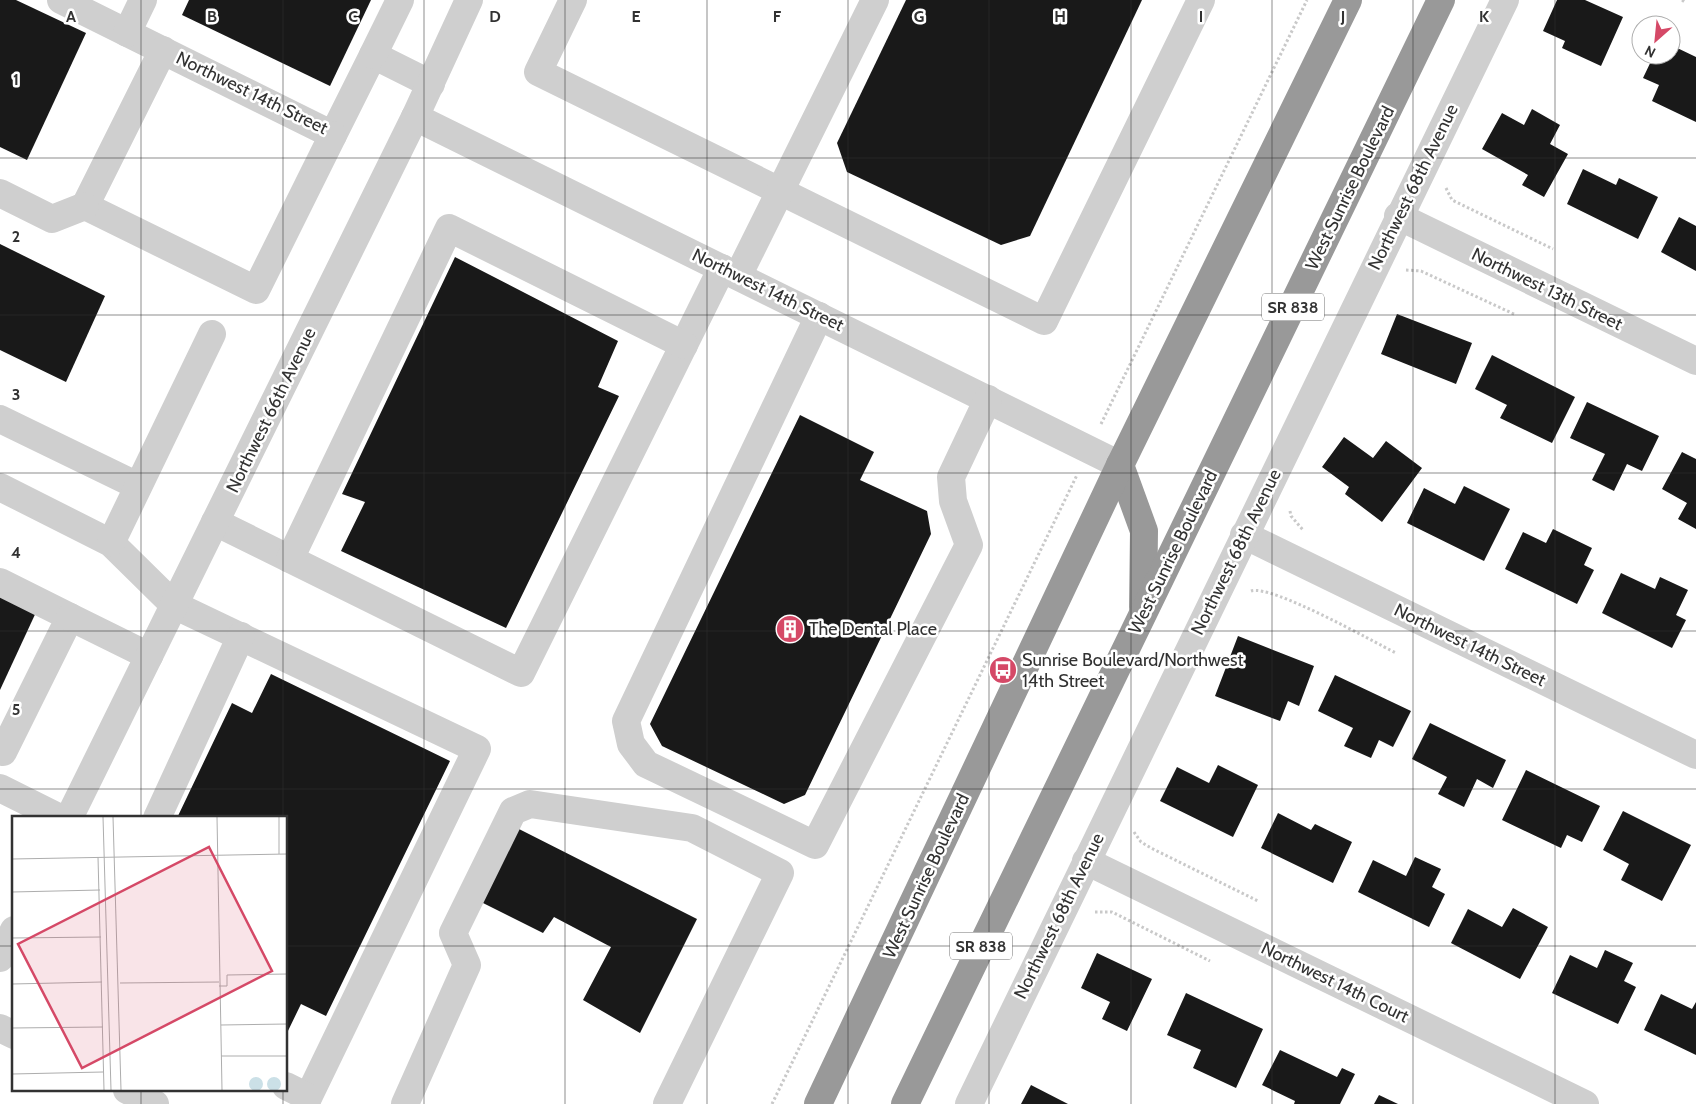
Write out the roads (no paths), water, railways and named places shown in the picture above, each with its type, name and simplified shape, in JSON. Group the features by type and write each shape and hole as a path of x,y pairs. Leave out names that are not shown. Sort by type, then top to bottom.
{"highway":[{"name":"West Sunrise Boulevard","path":"818,1104 1120,465 1348,0"},
{"name":"West Sunrise Boulevard","path":"905,1104 1441,0"},
{"path":"1120,465 1144,531 1143,613"}],"street":[{"name":"Northwest 14th Street","path":"61,0 333,135 400,0"},
{"path":"127,33 143,0"},
{"name":"Northwest 66th Avenue","path":"70,816 415,116 469,0"},
{"path":"573,0 538,72 1044,321 1201,0"},
{"path":"215,522 521,673 684,345 780,190 875,0"},
{"name":"Northwest 68th Avenue","path":"968,1104 1398,216 1505,0"},
{"path":"0,193 52,219 85,206 163,50"},
{"path":"374,55 430,84"},
{"name":"Northwest 14th Street","path":"415,116 1120,465"},
{"path":"85,206 256,290 333,135"},
{"name":"Northwest 13th Street","path":"1398,216 1696,361"},
{"path":"290,559 449,228 684,345"},
{"path":"820,316 626,721 631,744 646,764 816,845 968,545 953,501 951,477 988,399"},
{"path":"111,543 212,334"},
{"path":"0,419 138,486"},
{"path":"0,487 111,543 174,605 477,749 300,1096"},
{"name":"Northwest 14th Street","path":"1244,535 1696,755"},
{"path":"0,582 149,656"},
{"path":"3,752 70,617"},
{"path":"158,816 240,636"},
{"path":"0,788 56,816"},
{"path":"406,1104 467,965 453,933 513,811 530,804 692,828 780,873 667,1104"},
{"name":"Northwest 14th Court","path":"1086,861 1584,1104"},
{"path":"0,958 12,934"},
{"path":"0,1028 12,1034"},
{"path":"131,1092 155,1104"}],"place":[{"name":"The Dental Place","path":"790,629"},
{"name":"Sunrise Boulevard/Northwest 14th Street","path":"1003,670"}]}
